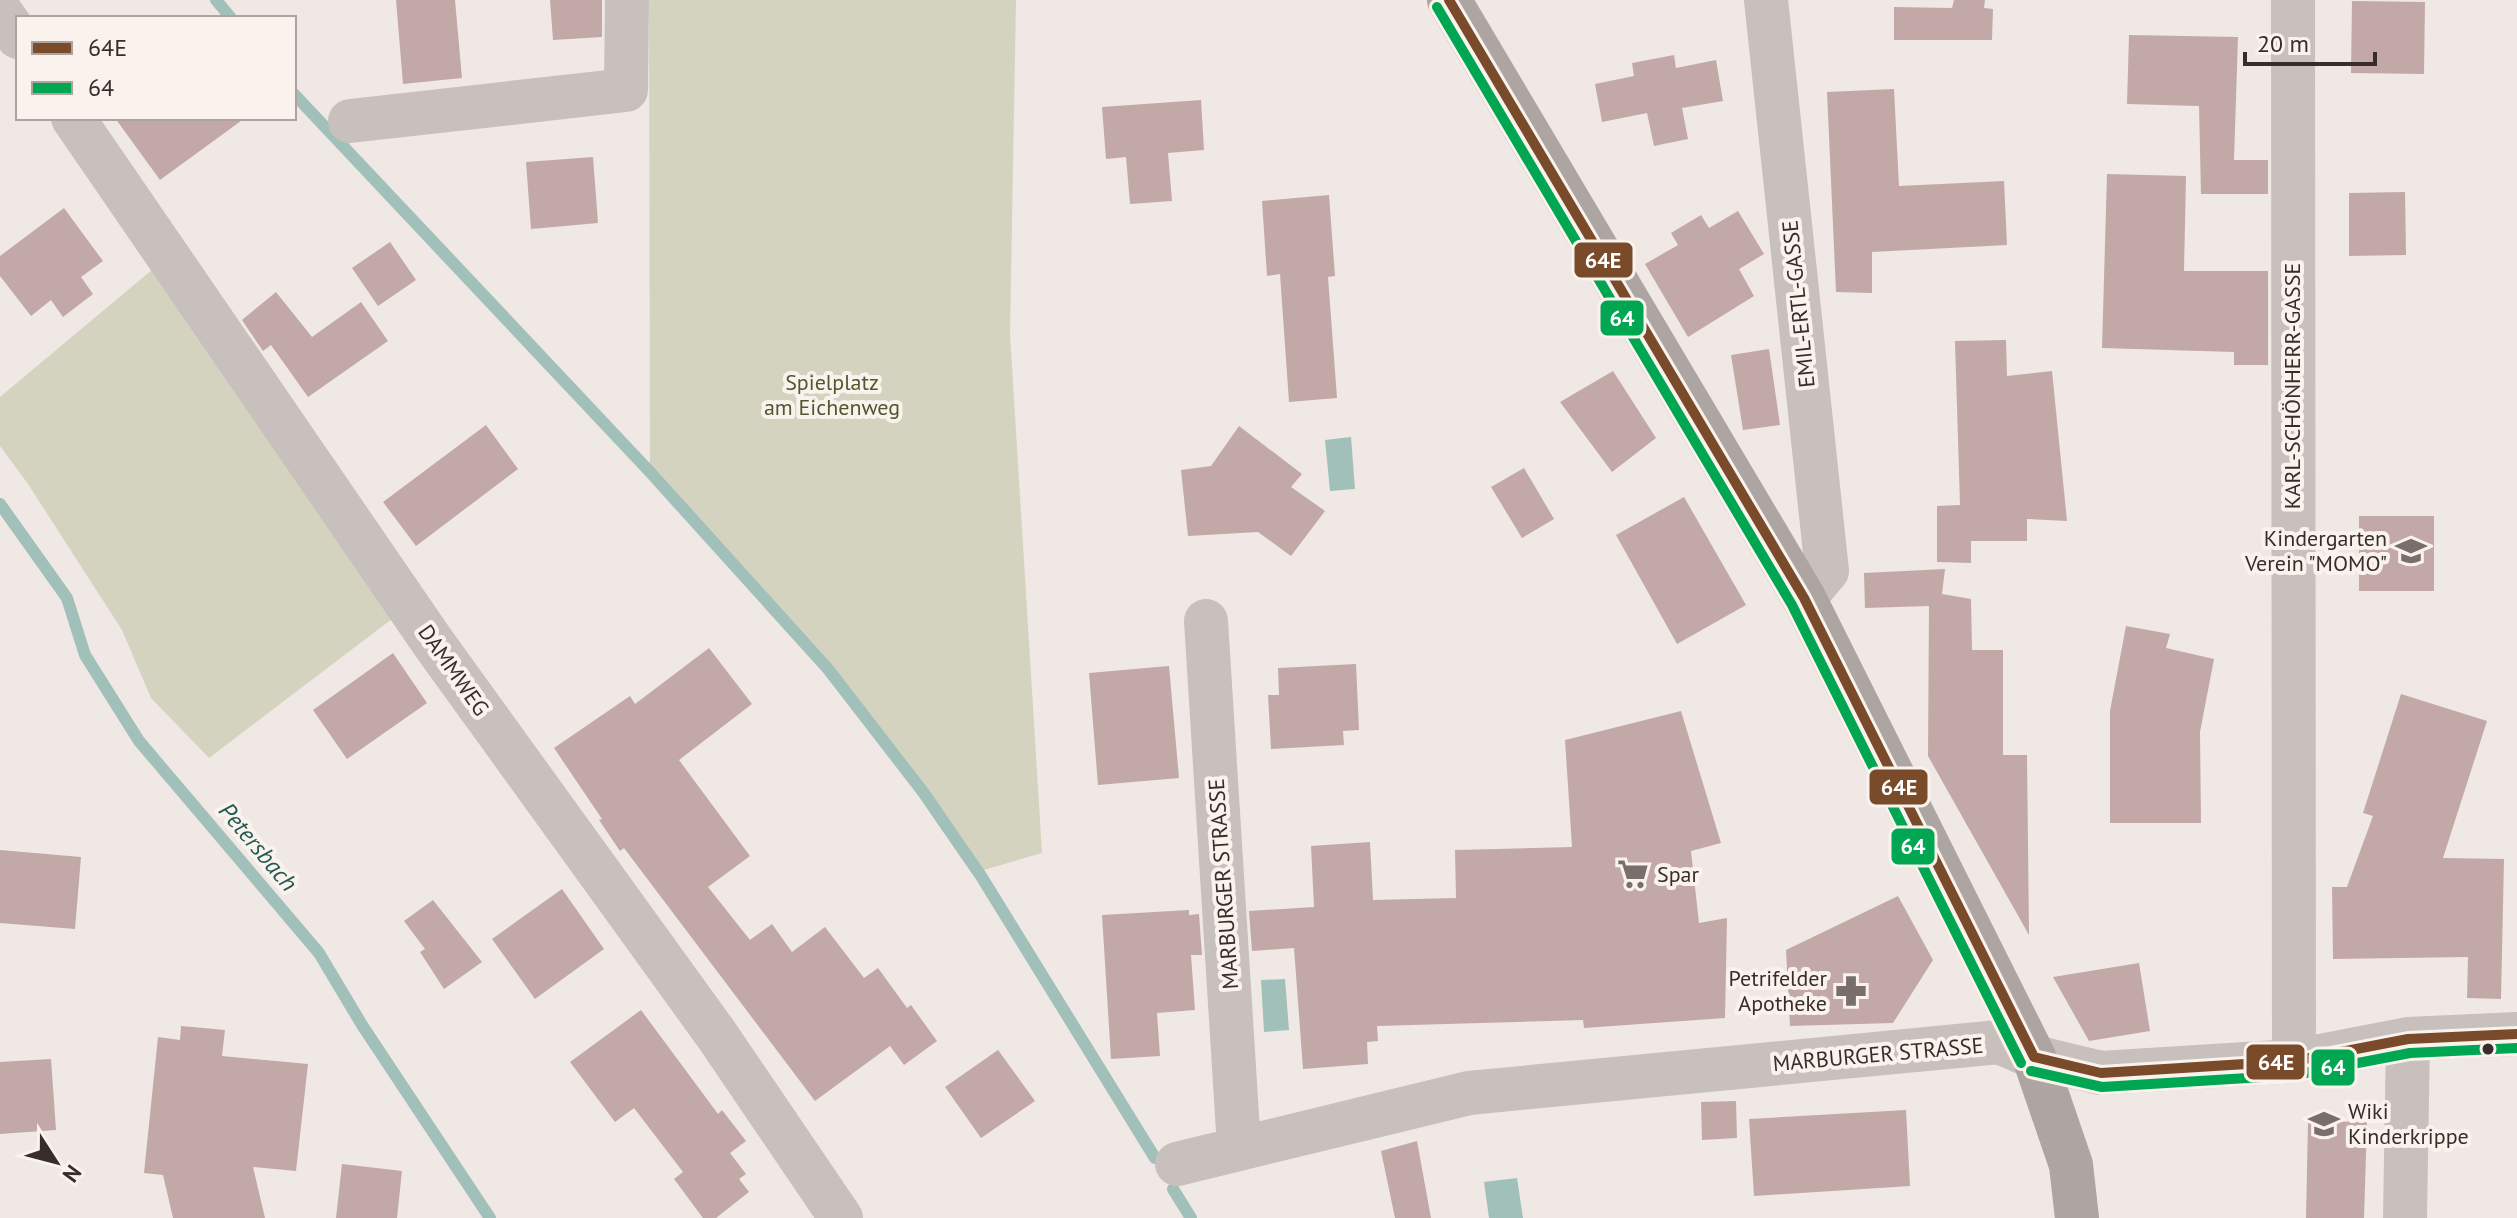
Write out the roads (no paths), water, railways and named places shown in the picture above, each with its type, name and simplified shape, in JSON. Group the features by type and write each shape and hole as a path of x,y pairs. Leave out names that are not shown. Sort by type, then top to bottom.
{"main road":[{"path":"1449,0 1804,598 2034,1057 2071,1165 2077,1218"}],"street":[{"path":"350,121 626,90 627,0"},
{"name":"EMIL-ERTL-GASSE","path":"1766,0 1827,571 1804,598"},
{"name":"KARL-SCHÖNHERR-GASSE","path":"2293,0 2294,1061"},
{"path":"0,11 16,34"},
{"name":"DAMMWEG","path":"74,120 434,644 716,1034 841,1218"},
{"name":"MARBURGER STRASSE","path":"1206,621 1239,1147"},
{"name":"MARBURGER STRASSE","path":"1177,1164 1469,1093 1999,1042 2034,1057 2101,1073 2294,1061 2408,1039 2517,1034"},
{"path":"2405,1218 2408,1039"}],"water":[{"path":"1351,437 1355,489 1330,491 1325,440"},
{"path":"1285,979 1289,1030 1264,1032 1261,980"},
{"path":"1517,1178 1523,1218 1489,1218 1484,1182"}],"waterway":[{"path":"216,0 229,16"},
{"path":"296,96 650,472 828,669 923,792 981,876 1155,1158"},
{"name":"Petersbach","path":"0,504 67,598 85,655 139,741 319,953 362,1025 490,1218"},
{"path":"1173,1189 1191,1218"}],"place":[{"name":"Kindergarten Verein \"MOMO\"","path":"2411,551"},
{"name":"Spar","path":"1633,874"},
{"name":"Petrifelder Apotheke","path":"1851,991"},
{"name":"Wiki Kinderkrippe","path":"2324,1124"}],"park label":[{"name":"Spielplatz am Eichenweg","path":"832,394"}]}
